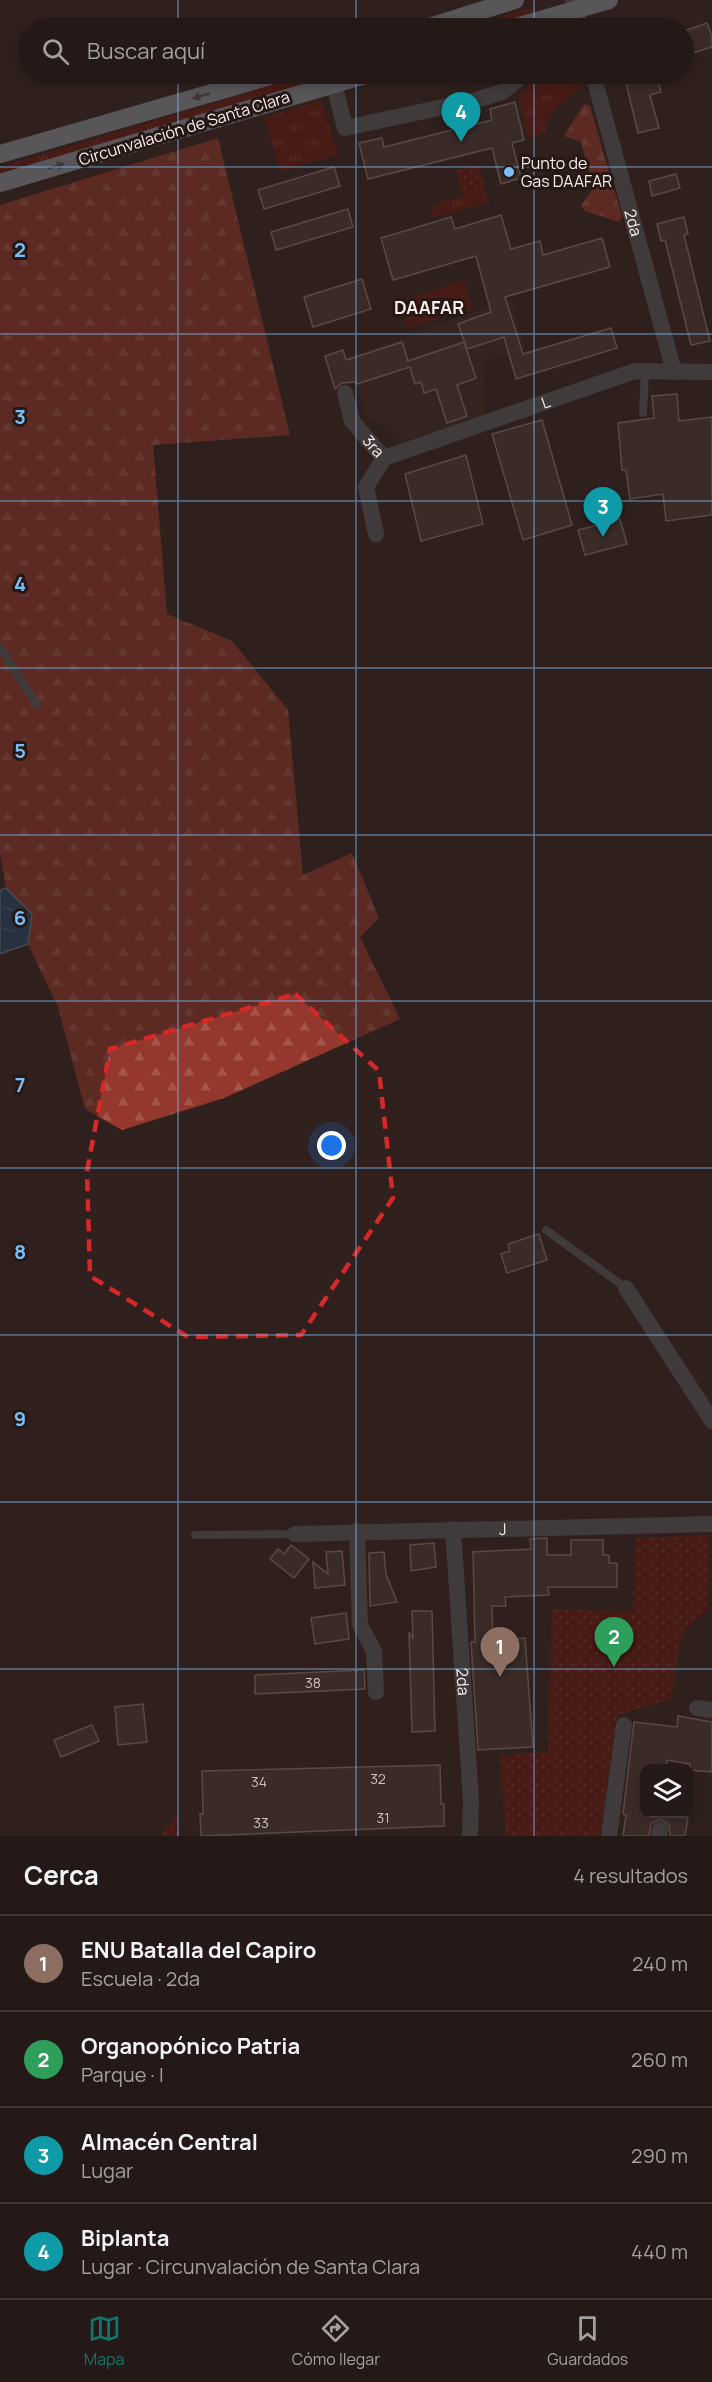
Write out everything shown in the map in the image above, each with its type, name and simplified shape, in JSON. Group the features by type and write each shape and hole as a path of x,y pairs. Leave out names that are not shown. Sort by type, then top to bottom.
{"highway":[{"path":"458,18 515,0"},
{"path":"554,18 574,4 609,0"},
{"name":"Circunvalación de Santa Clara","path":"0,154 242,84"},
{"name":"Circunvalación de Santa Clara","path":"0,183 334,84"}],"street":[{"path":"334,84 345,128 476,100 502,92 512,84"},
{"name":"2da","path":"596,84 674,372"},
{"name":"L","path":"384,458 635,371 712,372"},
{"name":"3ra","path":"345,393 352,421 384,458 366,487 376,534"},
{"path":"626,1288 712,1421"},
{"name":"J","path":"295,1534 712,1524"},
{"name":"2da","path":"453,1529 471,1800 470,1836"},
{"path":"357,1531 360,1625 374,1651 375,1692"},
{"path":"609,1836 624,1725"}],"lane":[{"path":"643,413 645,372"},
{"path":"0,647 37,705"},
{"path":"546,1230 626,1288"},
{"path":"195,1535 295,1534"}],"highlighted area":[{"path":"295,994 379,1071 393,1198 301,1335 188,1337 90,1276 87,1171 110,1049"}],"shaded area":[{"path":"511,299 525,348 483,362 485,417 401,442 366,414 347,358"}],"green space":[{"path":"531,8 536,11 514,18 496,18"},
{"path":"277,84 301,84 0,175 0,167"},
{"path":"530,84 580,84 577,90 552,113 545,133 528,138 518,95"},
{"path":"321,100 338,154 281,172 264,118"},
{"path":"584,104 590,106 622,217 619,222 585,211 581,206 593,188 581,142 564,136"},
{"path":"218,138 290,435 153,445 167,614 232,641 288,710 303,875 352,853 379,918 360,937 400,1019 224,1098 122,1130 85,1109 58,1007 28,944 32,914 6,888 0,853 0,205"},
{"path":"479,165 486,191 463,197 456,171"},
{"path":"486,191 489,203 433,217 431,209 436,203"},
{"path":"464,280 472,308 408,328 399,301"},
{"path":"710,1535 708,1608 682,1633 671,1700 617,1715 600,1836 506,1836 500,1756 548,1751 552,1609 633,1612 635,1538"},
{"path":"177,1815 179,1836 160,1836"}],"water":[{"path":"6,888 32,914 28,944 0,954 0,890"}],"building":[{"path":"707,23 712,37 712,47 694,52 694,28"},
{"path":"626,84 659,84 661,92 650,95 659,128 638,133"},
{"path":"515,102 524,140 512,143 521,178 501,184 492,148 368,179 359,143 382,138 384,147 492,120 490,109"},
{"path":"334,167 340,186 264,209 258,190"},
{"path":"676,174 680,188 652,196 649,181"},
{"path":"348,209 353,227 276,250 271,232"},
{"path":"501,215 511,249 540,241 543,255 602,238 610,267 505,297 523,354 611,328 617,348 516,379 504,337 467,349 458,324 491,312 476,256 393,280 381,238 451,217 455,229"},
{"path":"684,217 688,234 684,235 710,341 691,345 665,240 661,241 657,224"},
{"path":"362,279 371,309 313,327 304,297"},
{"path":"402,342 408,361 464,342 476,378 457,385 467,416 447,423 436,389 424,393 421,382 415,384 410,367 357,384 356,382 342,383 335,389 325,356 343,350 346,360"},
{"path":"677,394 679,421 712,417 712,515 666,521 663,494 630,499 626,470 622,470 618,423 654,418 652,396"},
{"path":"542,420 572,525 523,540 492,434"},
{"path":"466,455 483,524 421,541 405,474"},
{"path":"620,519 627,544 585,555 578,530"},
{"path":"539,1234 547,1260 507,1273 501,1254 510,1251 508,1244"},
{"path":"547,1538 547,1555 571,1555 571,1540 603,1540 603,1555 609,1555 609,1563 617,1563 617,1587 548,1587 549,1595 505,1597 506,1606 492,1606 493,1641 525,1638 533,1747 478,1750 471,1642 475,1642 473,1552 531,1549 530,1539"},
{"path":"434,1543 436,1567 411,1571 410,1545"},
{"path":"291,1545 309,1559 294,1578 270,1559 278,1549 284,1554"},
{"path":"342,1551 345,1585 315,1588 313,1562 328,1574 326,1552"},
{"path":"384,1552 386,1574 397,1602 370,1606 369,1553"},
{"path":"412,1611 432,1611 435,1731 412,1732 409,1632 413,1639"},
{"path":"346,1613 349,1639 315,1644 311,1618"},
{"path":"364,1670 365,1689 255,1694 255,1675"},
{"path":"143,1704 147,1742 118,1745 115,1707"},
{"path":"678,1716 712,1722 712,1772 694,1770 694,1764 667,1760 666,1764 640,1764 640,1818 688,1818 685,1836 670,1836 669,1825 661,1819 651,1823 649,1836 623,1836 626,1815 623,1814 634,1722 677,1727"},
{"path":"92,1725 99,1741 61,1757 54,1740"},
{"path":"440,1765 444,1826 201,1836 202,1771"}],"place":[{"name":"Biplanta","path":"461,142"},
{"name":"Punto de Gas DAAFAR","path":"509,172"},
{"name":"Almacén Central","path":"603,537"},
{"name":"Organopónico Patria","path":"614,1667"},
{"name":"ENU Batalla del Capiro","path":"500,1677"}],"district":[{"name":"DAAFAR","path":"429,307"}]}
